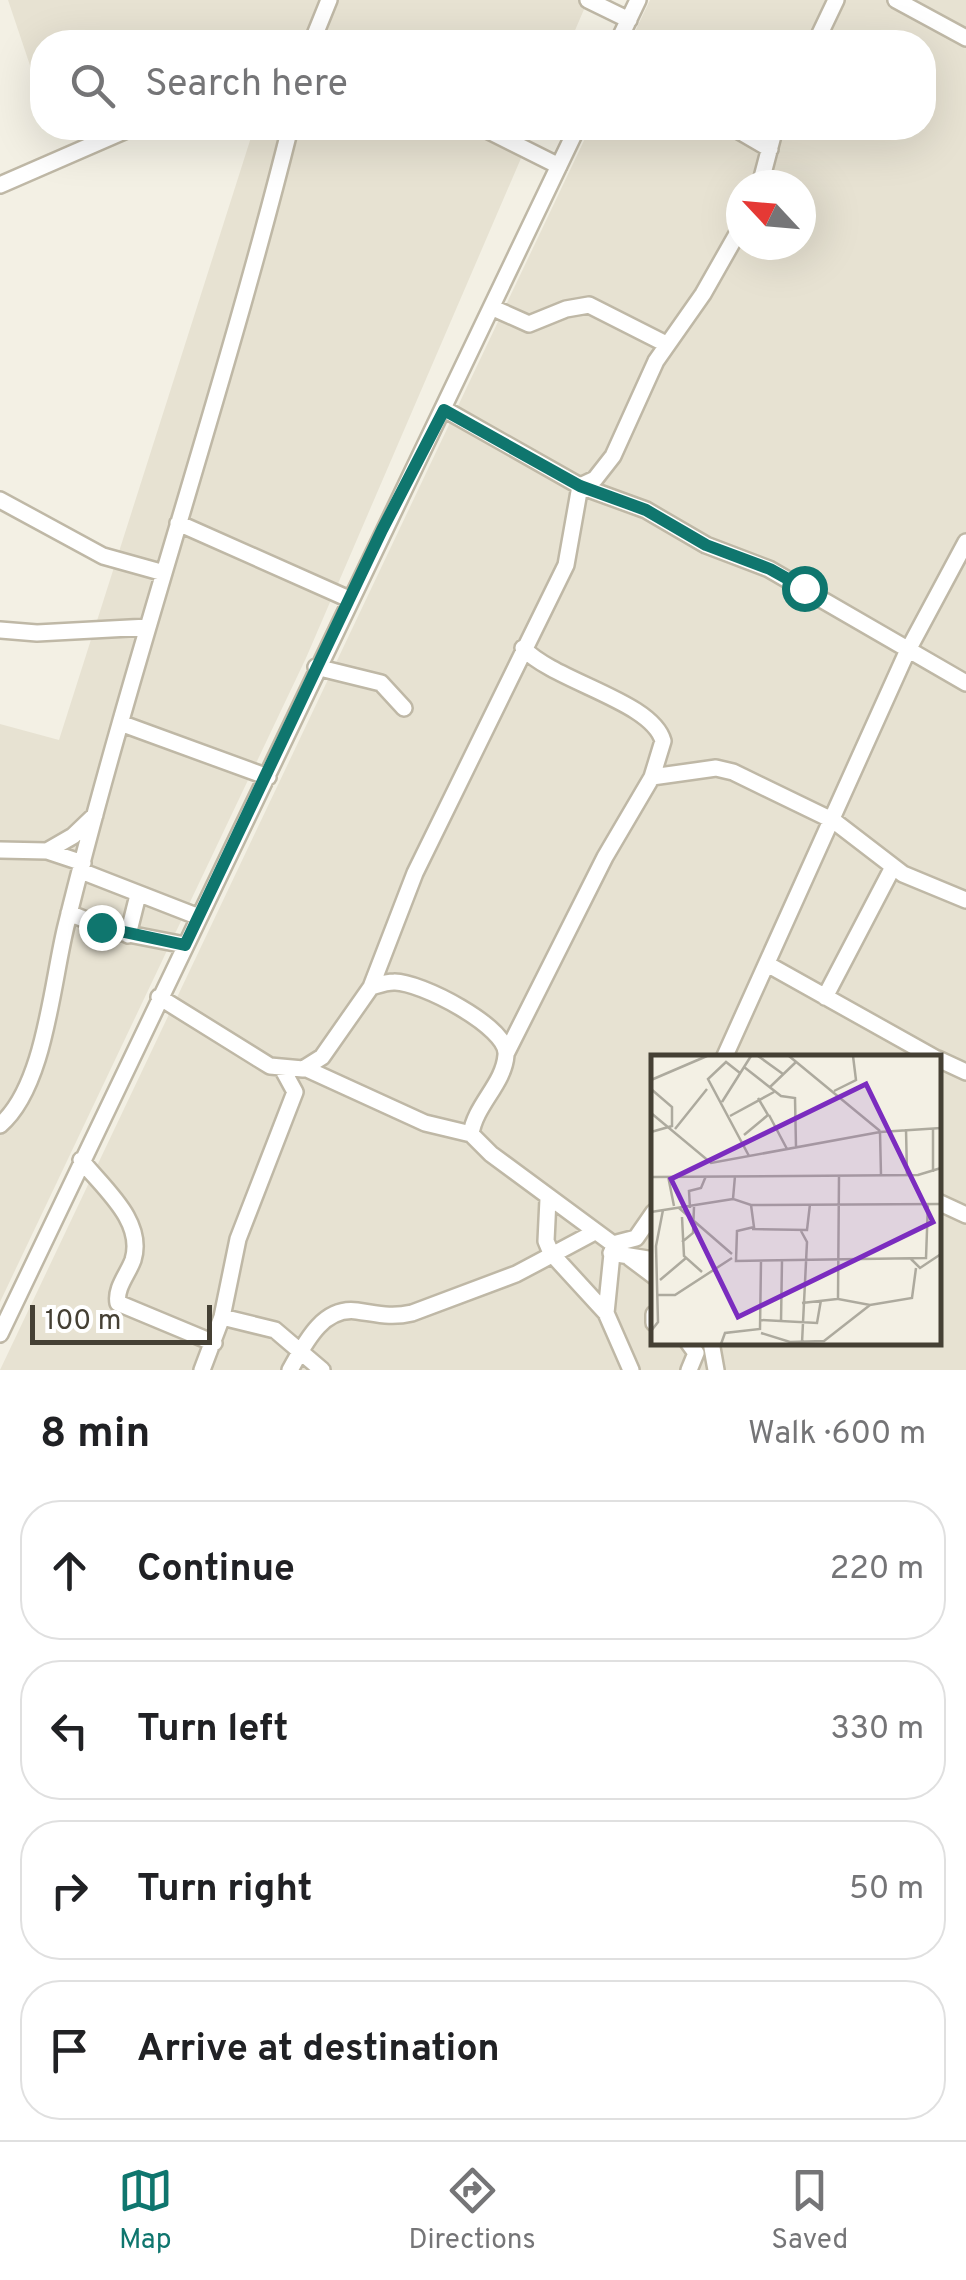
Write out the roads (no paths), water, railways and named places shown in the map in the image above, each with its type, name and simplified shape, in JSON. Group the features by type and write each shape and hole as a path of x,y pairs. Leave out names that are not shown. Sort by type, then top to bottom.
{"street":[{"path":"317,30 328,0"},
{"path":"588,0 629,20"},
{"path":"624,30 638,0"},
{"path":"822,30 836,0"},
{"path":"896,0 966,38"},
{"path":"0,185 103,140"},
{"path":"0,1125 19,1102 36,1060 69,913 287,140"},
{"path":"507,140 558,166"},
{"path":"0,1334 571,140"},
{"path":"755,140 770,149"},
{"path":"764,170 772,140"},
{"path":"580,486 596,479 612,456 666,344 704,294 726,254"},
{"path":"493,308 530,324 566,308 589,305 666,344"},
{"path":"444,410 580,486 646,510 706,545 770,569 966,683"},
{"path":"202,1370 222,1316 234,1252 294,1092 370,987 415,873 566,565 580,486"},
{"path":"0,500 103,556 164,573"},
{"path":"178,523 349,599"},
{"path":"725,1055 907,652 966,542"},
{"path":"0,630 37,633 148,628"},
{"path":"471,1134 507,1052 604,857 652,777 662,741 652,720 544,668 523,648"},
{"path":"316,667 381,683 404,708"},
{"path":"122,724 268,777"},
{"path":"652,777 716,768 733,772 834,821 918,882 966,900"},
{"path":"47,850 73,836 97,812"},
{"path":"0,850 47,850 138,895 199,918"},
{"path":"824,997 893,867"},
{"path":"128,935 138,895"},
{"path":"69,913 128,935 185,945"},
{"path":"385,955 396,981"},
{"path":"767,964 931,1055"},
{"path":"370,987 396,981 484,1020 501,1035 507,1052"},
{"path":"159,997 217,1037 283,1070 310,1068 424,1123 471,1134 548,1199 651,1274"},
{"path":"941,1060 966,1072"},
{"path":"283,1070 294,1092"},
{"path":"81,1160 133,1226 134,1258 116,1300 214,1343"},
{"path":"548,1199 546,1241 550,1253 606,1313 631,1370"},
{"path":"941,1203 966,1214"},
{"path":"606,1313 617,1251 636,1238 651,1216"},
{"path":"290,1370 309,1336 336,1314 348,1311 395,1317 412,1313 516,1274 594,1233"},
{"path":"617,1251 651,1259"},
{"path":"222,1316 275,1330 322,1370"},
{"path":"689,1370 696,1352 690,1345"},
{"path":"711,1345 716,1370"}]}
